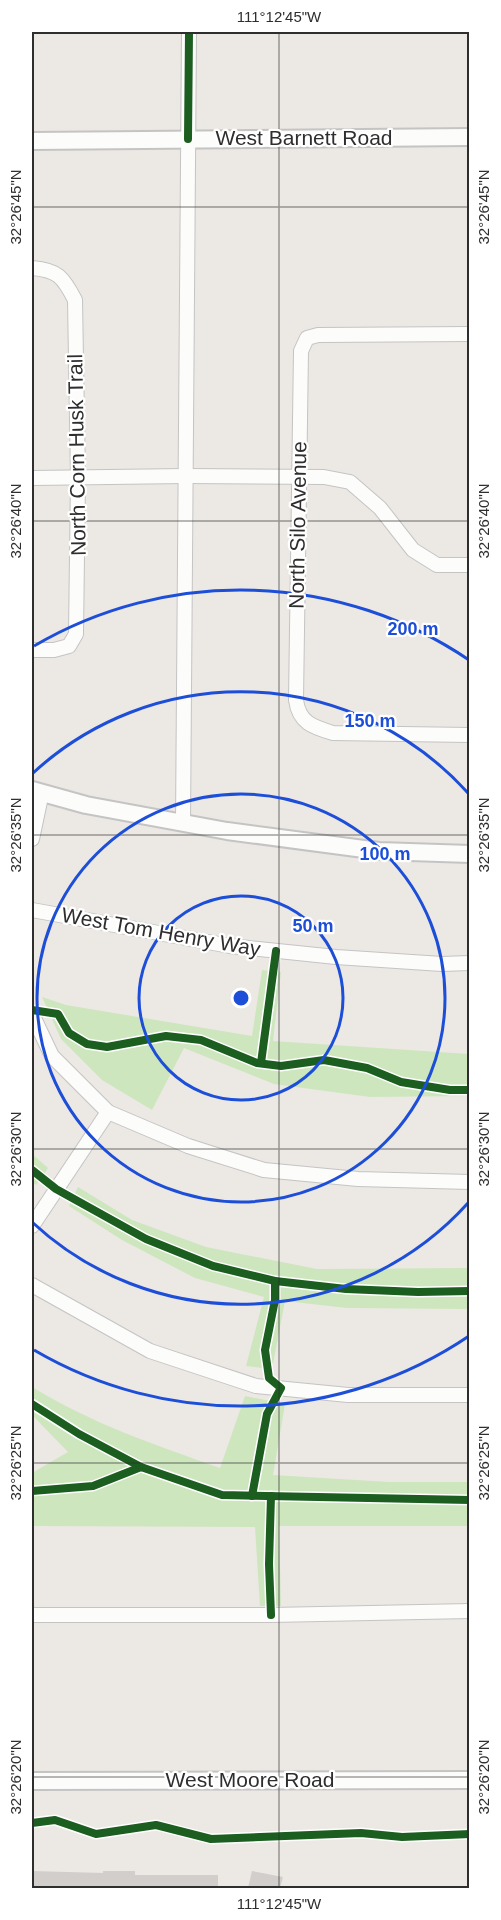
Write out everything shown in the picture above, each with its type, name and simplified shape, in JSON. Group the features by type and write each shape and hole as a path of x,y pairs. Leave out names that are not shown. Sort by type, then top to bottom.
{"street":[{"path":"183,823 189,32"},
{"name":"West Barnett Road","path":"32,141 470,137"},
{"name":"North Corn Husk Trail","path":"32,268 52,272 64,279 75,300 78,478 76,634 69,646 54,650 32,650"},
{"name":"North Silo Avenue","path":"470,334 318,335 307,338 301,351 296,700 297,712 305,722 333,733 470,735"},
{"path":"32,478 324,477 350,482 380,508 413,550 437,565 470,565"},
{"path":"32,839 37,791 86,805 227,831 379,851 470,854"},
{"name":"West Tom Henry Way","path":"32,909 230,946 336,957 470,963"},
{"path":"32,1014 52,1056 108,1112 188,1146 264,1170 358,1179 470,1182"},
{"path":"32,1226 108,1112"},
{"path":"32,1285 150,1351 256,1386 348,1395 470,1395"},
{"path":"32,1615 271,1615 470,1611"},
{"name":"West Moore Road","path":"32,1780 470,1780"}],"green space":[{"path":"262,970 281,972 273,1041 469,1054 469,1096 370,1097 274,1084 184,1048 152,1110 102,1080 61,1039 42,997 66,1005 252,1036"},
{"path":"32,1154 48,1168 36,1185 32,1182"},
{"path":"78,1187 132,1220 206,1247 317,1269 469,1268 469,1309 347,1308 285,1301 272,1369 246,1366 264,1297 195,1278 122,1240 69,1206"},
{"path":"32,1387 100,1422 220,1468 245,1396 285,1404 273,1475 389,1482 469,1482 469,1526 279,1526 281,1606 260,1606 255,1527 32,1526 32,1473 68,1452 32,1415"}],"building":[{"path":"32,1871 103,1873 103,1871 135,1871 135,1875 218,1875 218,1888 32,1888"},
{"path":"252,1871 283,1877 280,1888 248,1888"}],"cycle path":[{"path":"188,139 189,32"},
{"path":"261,1063 276,951"},
{"path":"32,1010 58,1014 69,1033 87,1044 107,1047 166,1036 201,1040 257,1063 281,1066 324,1060 367,1068 401,1082 450,1090 470,1090"},
{"path":"32,1170 56,1189 146,1239 213,1266 275,1281 346,1289 418,1292 470,1291"},
{"path":"252,1496 267,1414 281,1388 269,1378 265,1350 275,1300 275,1281"},
{"path":"32,1404 79,1434 141,1467"},
{"path":"32,1491 93,1486 141,1467 222,1495 470,1500"},
{"path":"271,1496 269,1564 271,1615"},
{"path":"32,1823 55,1820 96,1834 156,1825 211,1839 361,1833 402,1837 470,1834"}]}
